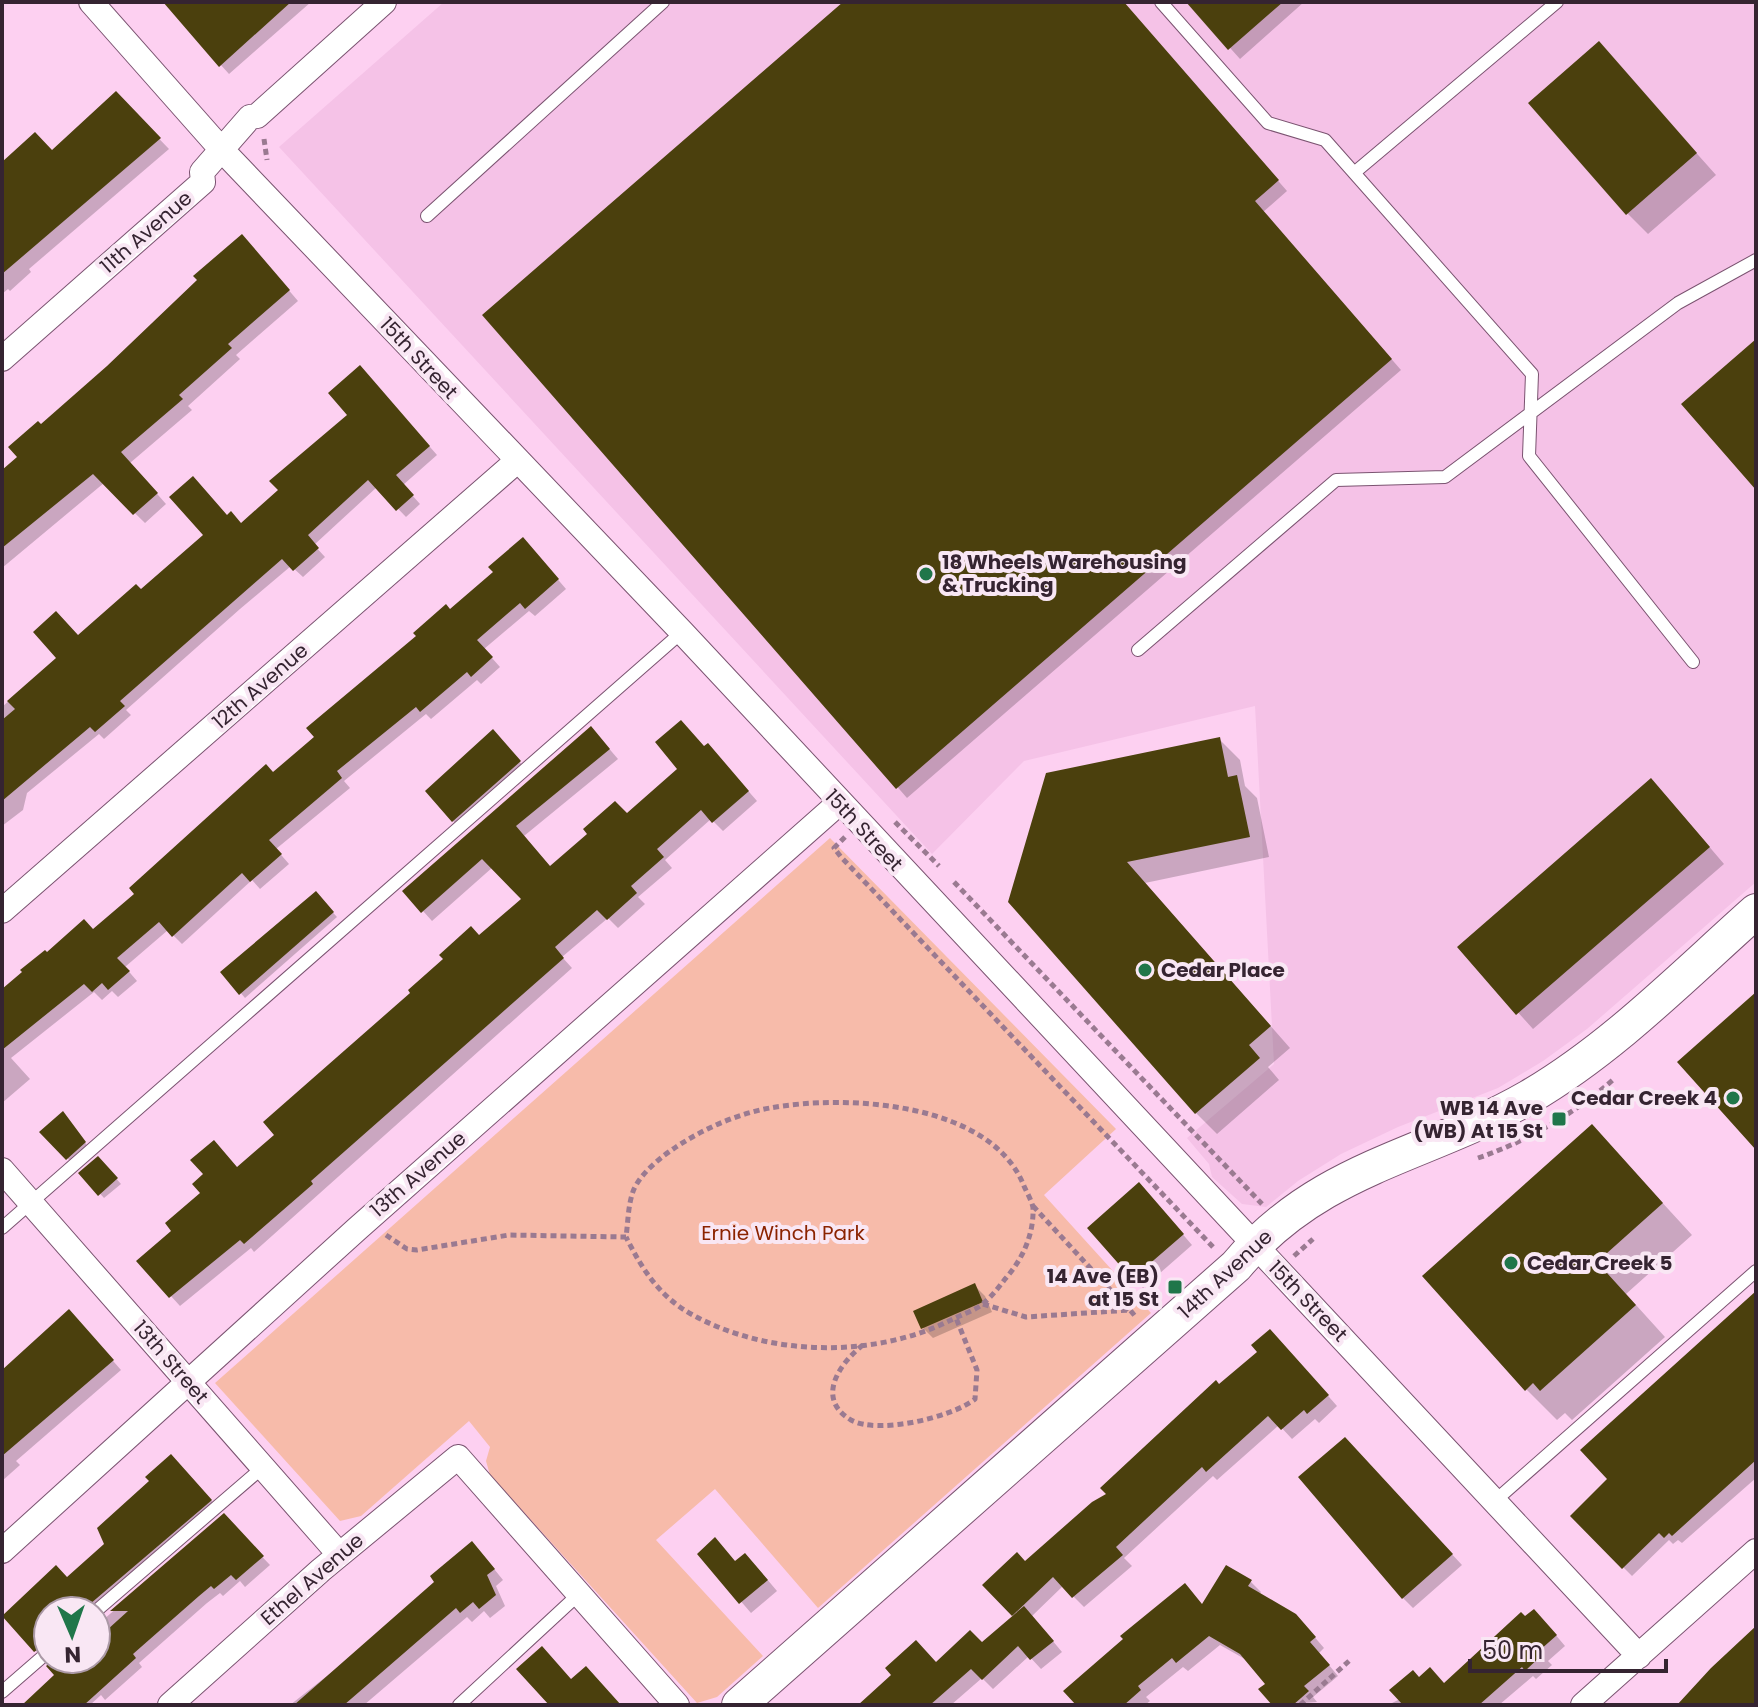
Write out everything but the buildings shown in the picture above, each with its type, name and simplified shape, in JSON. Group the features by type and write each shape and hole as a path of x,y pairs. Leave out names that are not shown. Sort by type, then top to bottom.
{"street":[{"name":"15th Street","path":"91,2 221,149 682,632 1639,1656"},
{"name":"11th Avenue","path":"2,359 203,182 202,172 250,117 257,116 384,2"},
{"name":"12th Avenue","path":"2,911 517,461"},
{"name":"13th Avenue","path":"2,1551 345,1239 839,803"},
{"name":"14th Avenue","path":"739,1705 1236,1266 1254,1245 1332,1186 1359,1171 1529,1097 1591,1056 1756,911"},
{"name":"13th Street","path":"2,1170 339,1554"},
{"name":"Ethel Avenue","path":"170,1705 339,1554 458,1457 580,1593"},
{"path":"1583,1705 1756,1551"},
{"path":"580,1593 677,1705"}],"lane":[{"path":"427,216 663,2"},
{"path":"1161,2 1268,123 1325,140 1532,374 1529,456 1693,662"},
{"path":"1354,173 1557,2"},
{"path":"1138,650 1336,480 1445,477 1678,303 1756,260"},
{"path":"2,1228 682,632"},
{"path":"1496,1500 1756,1271"},
{"path":"112,1597 262,1468"},
{"path":"459,1705 580,1593"},
{"path":"2,1692 32,1666"}],"path":[{"path":"892,820 1266,1207"},
{"path":"846,836 834,848 841,857 1215,1248"},
{"path":"1033,1206 1025,1252 983,1304 912,1336 864,1344 799,1346 726,1330 690,1313 660,1291 640,1265 626,1237 634,1190 658,1159 693,1136 732,1118 806,1104 891,1106 959,1124 991,1142 1017,1167 1033,1206 1155,1338"},
{"path":"382,1232 394,1243 417,1250 509,1235 626,1237"},
{"path":"983,1304 1026,1317 1130,1310"},
{"path":"864,1344 847,1358 834,1376 834,1395 850,1419 866,1424 909,1424 964,1408 975,1399 977,1370 956,1318"},
{"path":"1300,1705 1349,1661"}],"shaded area":[{"path":"444,2 1756,2 1756,882 1587,1029 1543,1061 1498,1088 1398,1127 1341,1154 1298,1181 1266,1207 1242,1204 1212,1177 1209,1164 1187,1138 1274,1064 1255,706 1024,761 932,854 279,147"}],"green space":[{"name":"Ernie Winch Park","path":"830,838 1116,1129 1044,1195 1151,1313 818,1608 715,1489 656,1540 763,1656 717,1697 697,1703 490,1475 486,1461 490,1447 469,1421 361,1516 340,1521 215,1383"}],"place":[{"name":"18 Wheels Warehousing & Trucking","path":"926,574"},
{"name":"Cedar Place","path":"1145,970"},
{"name":"Cedar Creek 4","path":"1733,1098"},
{"name":"WB 14 Ave (WB) At 15 St","path":"1559,1119"},
{"name":"Cedar Creek 5","path":"1511,1263"},
{"name":"14 Ave (EB) at 15 St","path":"1175,1287"}]}
